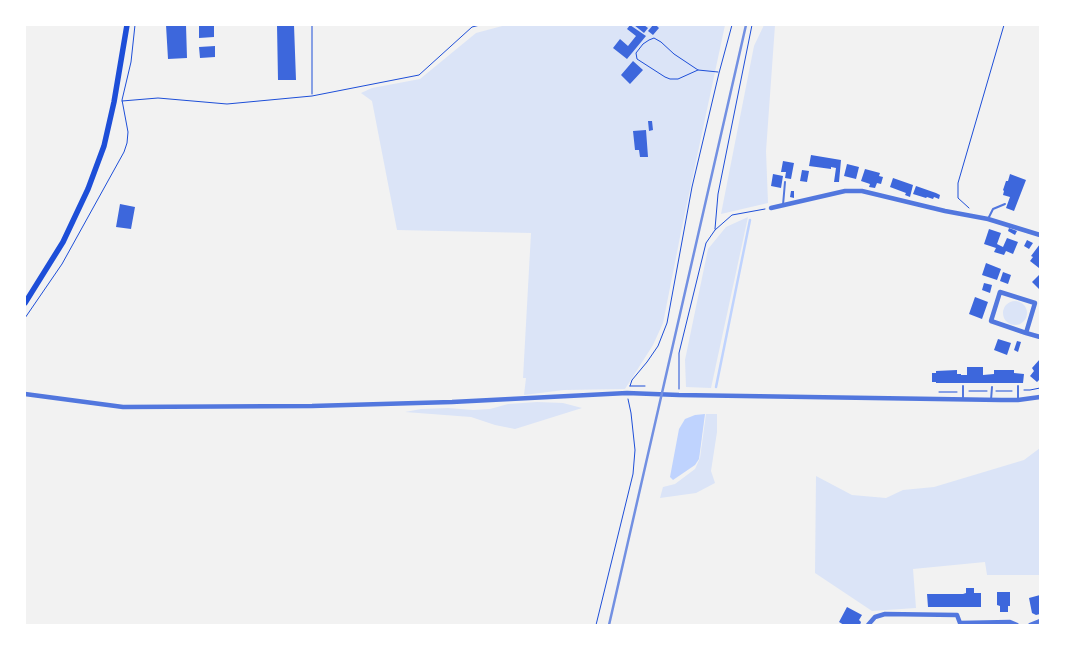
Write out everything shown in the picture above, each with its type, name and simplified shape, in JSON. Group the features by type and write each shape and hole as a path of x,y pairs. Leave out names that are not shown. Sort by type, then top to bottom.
{"main road":[{"path":"25,303 63,242 88,189 104,146 114,102 127,25"}],"street":[{"path":"771,208 845,191 862,191 945,211 988,219 1040,235"},
{"path":"1026,333 1035,303 1000,292 991,321 1026,333 1040,337"},
{"path":"25,394 123,407 312,406 452,402 627,393 991,400 1018,400 1040,397"},
{"path":"868,625 876,617 885,614 957,616 960,623 1010,622 1017,625"},
{"path":"1030,625 1040,621"}],"lane":[{"path":"783,205 785,182"},
{"path":"988,219 993,209 1005,204"},
{"path":"962,399 963,386"},
{"path":"1018,386 1018,400"},
{"path":"991,400 992,387"}],"path":[{"path":"25,318 62,264 75,237 124,152 128,132 122,100 131,62 135,25"},
{"path":"312,25 312,96"},
{"path":"122,100 158,98 227,104 312,96 419,75 472,27 480,25"},
{"path":"596,625 633,474 635,450 627,393 632,380 658,346 667,323 692,187 732,25"},
{"path":"715,230 718,194 752,25"},
{"path":"971,210 958,198 958,183 1004,25"},
{"path":"698,70 678,79 665,78 638,59 636,53 643,44 654,38 698,70 719,72"},
{"path":"679,395 679,353 706,243 715,230 732,215 771,208"},
{"path":"933,398 934,392 1018,391 1040,388"}],"shaded area":[{"path":"506,25 725,25 663,323 653,345 625,389 564,390 524,395 526,378 523,378 531,233 397,230 372,101 361,93 372,88 420,79 476,33"},
{"path":"764,25 775,25 766,151 768,203 721,214 754,46"},
{"path":"748,217 711,388 686,387 685,360 708,249 726,227"},
{"path":"1010,301 1020,301 1027,308 1027,318 1020,325 1010,325 1003,318 1003,308"},
{"path":"563,403 582,408 515,429 471,417 405,412 421,409 448,408 490,409 508,404"},
{"path":"706,414 717,414 717,432 711,471 715,483 696,493 660,498 663,487 675,484 695,469 700,458"},
{"path":"1040,448 1040,575 987,575 985,562 913,569 916,608 872,611 815,573 816,476 852,495 886,498 903,490 934,487 1024,460"}],"water":[{"path":"705,414 699,459 695,465 673,480 670,477 679,429 685,419"}],"building":[{"path":"166,25 186,25 187,58 168,59"},
{"path":"199,25 214,25 214,37 199,38"},
{"path":"277,25 294,25 296,80 278,80"},
{"path":"630,25 646,36 627,59 613,48 620,39 628,46 636,36 627,29"},
{"path":"634,25 644,25 648,28 644,33"},
{"path":"653,25 659,28 653,35 648,31"},
{"path":"215,46 215,57 200,58 199,47"},
{"path":"633,61 643,70 630,84 621,75"},
{"path":"648,121 652,121 653,130 649,131"},
{"path":"646,130 648,157 640,157 639,150 635,150 633,131"},
{"path":"811,155 841,160 839,182 834,182 836,168 809,166"},
{"path":"783,161 794,163 791,179 785,178 786,172 781,172"},
{"path":"847,164 859,167 856,179 844,176"},
{"path":"865,169 880,173 879,176 883,177 881,184 877,183 875,188 869,187 870,184 861,181"},
{"path":"802,170 809,171 807,182 800,181"},
{"path":"773,174 783,176 781,188 771,186"},
{"path":"1010,174 1026,180 1014,211 1006,208 1010,197 1003,195 1006,181 1008,181"},
{"path":"893,178 913,185 910,197 905,195 906,193 890,187"},
{"path":"916,186 940,195 939,199 913,194"},
{"path":"791,191 794,191 794,198 790,197"},
{"path":"120,204 135,207 131,229 116,227"},
{"path":"1009,228 1017,231 1015,235 1008,231"},
{"path":"989,229 1001,233 997,244 1003,247 1007,238 1018,242 1013,254 1006,251 1004,255 994,252 996,248 984,244"},
{"path":"1027,240 1033,243 1029,249 1024,246"},
{"path":"1040,244 1039,268 1030,261 1033,257 1031,256"},
{"path":"986,263 1001,269 997,280 982,275"},
{"path":"1003,272 1011,275 1008,284 1000,281"},
{"path":"1040,274 1040,290 1032,282"},
{"path":"984,283 992,285 990,293 982,290"},
{"path":"975,297 988,302 982,319 969,314"},
{"path":"998,339 1011,343 1007,355 994,350"},
{"path":"1017,341 1021,342 1018,352 1014,350"},
{"path":"1040,359 1040,379 1037,382 1030,376 1034,371 1032,368"},
{"path":"967,367 983,367 983,375 994,374 994,370 1014,370 1014,373 1024,374 1023,383 932,382 932,373 936,373 936,371 957,370 957,374 967,375"},
{"path":"966,588 974,588 974,593 981,593 981,607 928,607 927,594 963,594 966,593"},
{"path":"997,592 1010,592 1008,612 1000,612 1000,606 997,605"},
{"path":"1040,595 1040,614 1036,615 1032,613 1029,598"},
{"path":"847,607 862,615 859,620 861,622 860,625 844,625 839,622"}],"waterway":[{"path":"716,387 750,220"}],"railway":[{"path":"609,625 746,25"}]}
